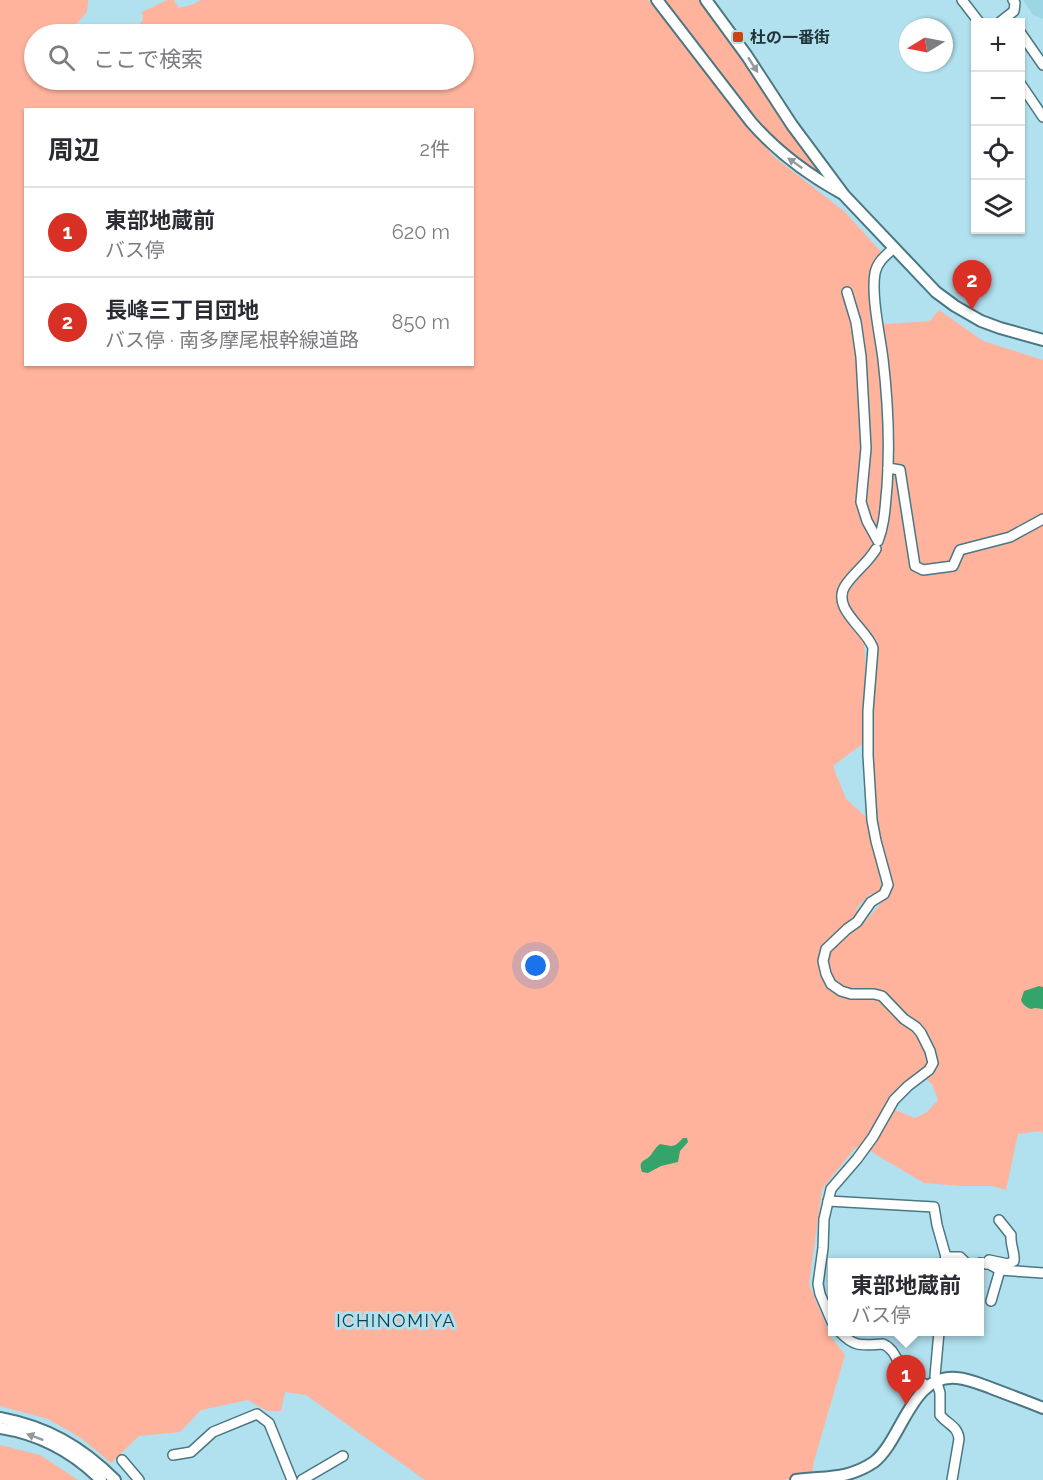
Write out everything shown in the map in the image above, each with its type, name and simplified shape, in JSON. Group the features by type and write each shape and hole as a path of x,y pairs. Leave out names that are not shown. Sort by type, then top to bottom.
{"main road":[{"path":"657,0 766,140 784,156 844,195"},
{"path":"706,0 747,56 792,125 844,195 936,292 981,321 1043,340"},
{"path":"796,1480 847,1476 875,1461 887,1448 918,1396 932,1384 952,1378 966,1380 1043,1407"},
{"path":"0,1418 28,1424 61,1438 84,1452 115,1480"},
{"path":"0,1428 52,1444 76,1459 101,1480"}],"street":[{"path":"962,0 976,18"},
{"path":"1005,18 1014,11 1013,0"},
{"path":"1025,39 1043,64"},
{"path":"1025,90 1043,117"},
{"path":"847,292 856,322 861,357 866,448 861,502 878,541 885,518 888,468 887,396 876,308 875,272 880,262 894,248"},
{"path":"888,468 900,470 915,566 923,570 953,566 960,550 1010,537 1043,519"},
{"path":"828,1306 820,1294 818,1280 824,1248 828,1201 833,1185 870,1142 894,1100 929,1070 933,1063 930,1051 916,1027 904,1019 882,996 851,994 831,984 823,960 826,949 857,922 871,902 884,894 888,885 872,820 868,711 873,648 871,641 848,614 843,595 847,584 876,549"},
{"path":"828,1201 934,1207 945,1258"},
{"path":"984,1263 989,1260 1008,1264 1014,1261 1011,1235 999,1220"},
{"path":"984,1264 1000,1270 1043,1273"},
{"path":"991,1300 1000,1270"},
{"path":"844,1336 856,1345 883,1344 887,1346 908,1375 932,1384 940,1393 940,1415 953,1426 958,1434 959,1443 952,1480"},
{"path":"932,1384 938,1336"},
{"path":"173,1455 191,1452 213,1432 257,1414 269,1423 292,1480"},
{"path":"302,1480 343,1456"},
{"path":"123,1460 139,1480"}],"shaded area":[{"path":"0,0 88,0 87,12 76,24 24,24 24,90 474,90 474,24 140,24 143,20 142,12 167,0 174,0 179,8 201,0 648,0 773,156 845,212 883,254 877,261 875,325 930,321 939,310 983,341 1043,360 1043,1134 1041,1131 1018,1134 1006,1190 992,1186 924,1183 870,1151 856,1147 822,1189 809,1284 828,1330 828,1336 831,1336 845,1355 814,1461 812,1476 783,1480 425,1480 306,1395 285,1392 281,1411 267,1411 248,1400 201,1410 180,1432 139,1436 111,1463 81,1438 48,1419 0,1406","holes":["868,631 877,641 872,744 875,818 893,888 866,921 856,909 870,894 882,891 881,883 866,817 846,799 833,766 865,742 864,640","926,1079 932,1084 938,1100 927,1112 915,1118 885,1106 908,1081"]},
{"path":"661,0 702,0 829,177 825,181 775,144"},
{"path":"1023,0 1043,0 1043,19 1033,15"},
{"path":"1039,986 1043,987 1043,1009 1031,1009 1025,1006 1021,1000 1024,991"},
{"path":"683,1138 687,1138 688,1142 680,1151 678,1162 661,1166 648,1173 642,1172 641,1163 660,1144 673,1146"},
{"path":"0,1445 40,1455 78,1480 0,1480"}],"place":[{"name":"杜の一番街","path":"738,37"},
{"name":"長峰三丁目団地","path":"972,310"},
{"name":"東部地蔵前","path":"906,1405"}],"district":[{"name":"ICHINOMIYA","path":"396,1320"}]}
